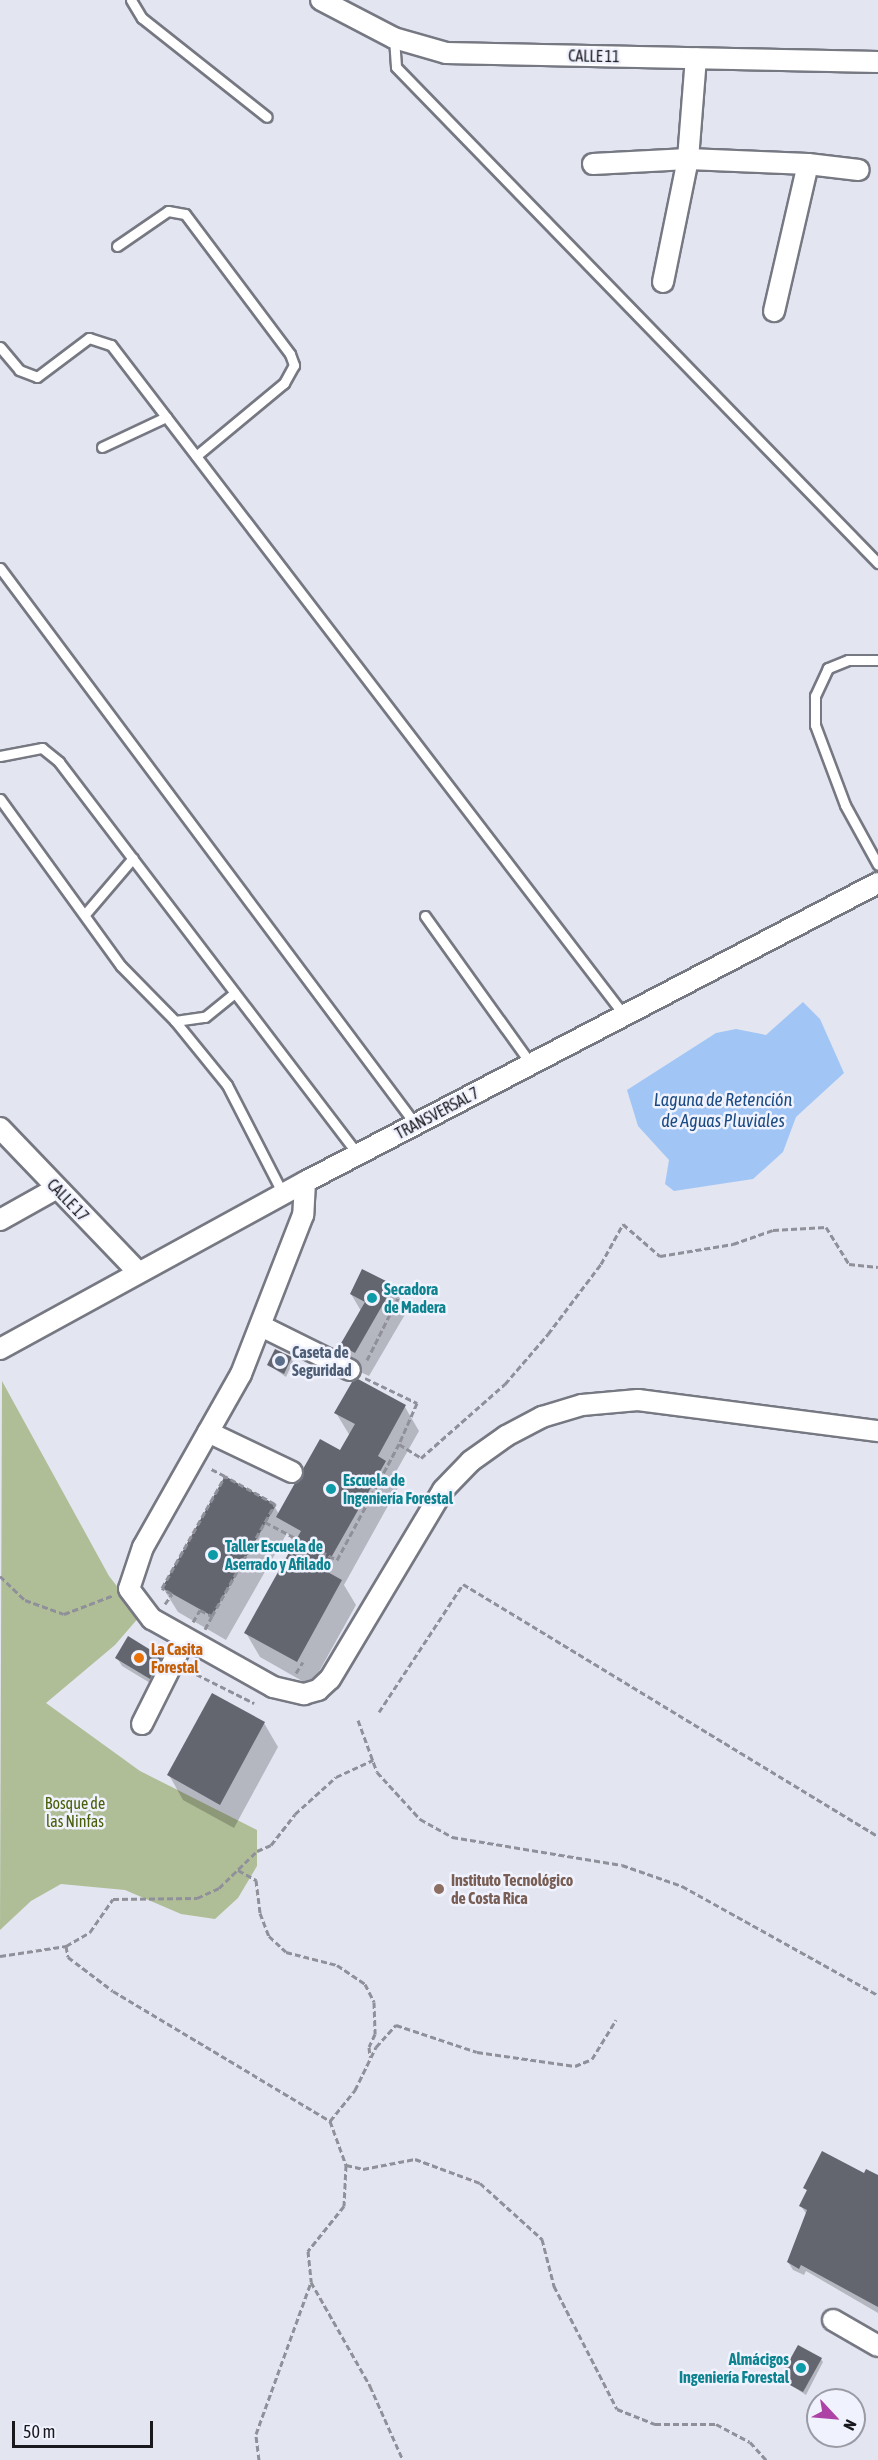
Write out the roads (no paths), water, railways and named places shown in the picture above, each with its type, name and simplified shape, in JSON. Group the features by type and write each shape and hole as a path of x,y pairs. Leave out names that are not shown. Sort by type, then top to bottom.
{"street":[{"name":"CALLE 11","path":"321,0 394,38 446,53 878,62"},
{"path":"336,0 355,19"},
{"path":"663,282 688,159 696,58"},
{"path":"593,164 688,159 808,164 859,170"},
{"path":"774,311 808,164"},
{"name":"TRANSVERSAL 7","path":"0,1349 305,1182 878,883"},
{"name":"CALLE 17","path":"0,1128 138,1272"},
{"path":"305,1182 303,1215 241,1374 143,1547 129,1589 152,1619 193,1633 273,1687 304,1694 318,1690 349,1653 443,1490 497,1442 542,1417 582,1405 638,1400 878,1431"},
{"path":"0,1220 57,1188"},
{"path":"261,1326 355,1372"},
{"path":"208,1432 292,1472"},
{"path":"142,1724 173,1662 193,1633"},
{"path":"833,2320 878,2346"}],"lane":[{"path":"131,0 142,18 267,117"},
{"path":"394,38 396,67 878,563"},
{"path":"117,246 168,211 185,214 290,354 294,365 284,383 196,456"},
{"path":"0,347 19,370 38,377 89,338 111,345 624,1016"},
{"path":"102,447 166,417"},
{"path":"0,568 416,1125"},
{"path":"878,660 848,660 828,668 815,696 815,725 845,805 878,865"},
{"path":"0,756 42,748 60,762 358,1155"},
{"path":"0,800 86,913 121,966 175,1021 227,1085 283,1194"},
{"path":"86,913 133,858"},
{"path":"425,916 531,1064"},
{"path":"175,1021 205,1017 235,993"}],"water":[{"name":"Laguna de Retención de Aguas Pluviales","path":"803,1002 820,1019 844,1073 796,1117 783,1152 753,1179 674,1191 665,1184 669,1160 638,1126 627,1090 716,1033 736,1029 766,1035"}],"place":[{"name":"Secadora de Madera","path":"372,1298"},
{"name":"Caseta de Seguridad","path":"280,1361"},
{"name":"Escuela de Ingeniería Forestal","path":"331,1489"},
{"name":"Taller Escuela de Aserrado y Afilado","path":"213,1555"},
{"name":"La Casita Forestal","path":"139,1658"},
{"name":"Instituto Tecnológico de Costa Rica","path":"439,1889"},
{"name":"Almácigos Ingeniería Forestal","path":"801,2368"}],"park label":[{"name":"Bosque de las Ninfas","path":"75,1812"}]}
